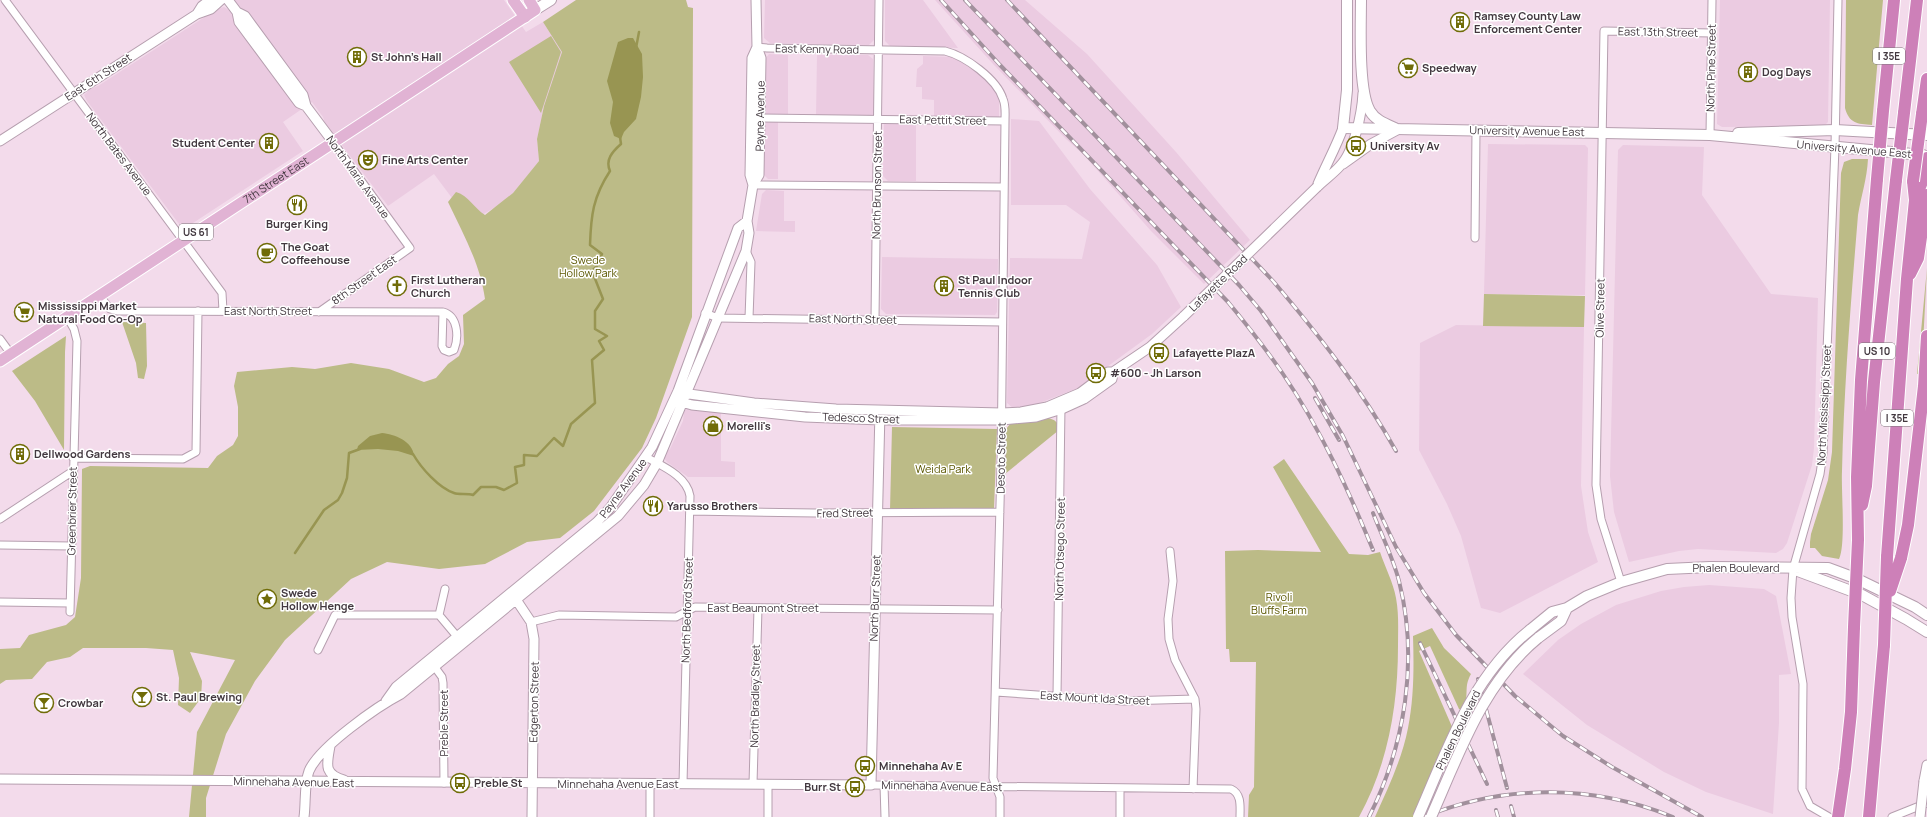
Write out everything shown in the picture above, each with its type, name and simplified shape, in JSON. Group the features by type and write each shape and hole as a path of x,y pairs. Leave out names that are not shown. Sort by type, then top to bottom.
{"highway":[{"name":"I 35E","path":"1838,817 1851,712 1858,540 1856,478 1861,380 1877,179 1894,0"},
{"name":"US 10","path":"1858,520 1866,486 1874,382 1896,180 1918,0"},
{"path":"1917,182 1922,114 1927,79"},
{"path":"1917,182 1927,157"},
{"name":"I 35E","path":"1869,817 1884,645 1887,557 1907,279 1917,182"},
{"path":"1907,279 1918,258 1927,195"},
{"path":"1885,605 1901,558 1908,524 1924,386 1927,336"}],"main road":[{"path":"513,0 525,17"},
{"path":"529,0 536,10"},
{"name":"7th Street East","path":"0,361 552,0"},
{"name":"Lafayette Road","path":"1343,128 1347,90 1348,0"},
{"name":"Lafayette Road","path":"1361,0 1364,90"},
{"path":"1364,90 1369,110 1373,115 1399,129"},
{"name":"University Avenue East","path":"1343,128 1710,135 1927,157"},
{"name":"University Avenue East","path":"1710,135 1770,131 1835,130 1927,135"},
{"name":"Phalen Boulevard","path":"1418,817 1454,734 1475,693 1506,652 1552,612 1567,608 1587,596 1621,582 1653,572 1682,568 1710,567 1793,569"},
{"path":"1793,569 1814,567 1839,572 1904,601 1927,615"},
{"path":"1793,569 1862,595 1906,618 1927,632"},
{"name":"Phalen Boulevard","path":"1431,817 1466,739 1486,700 1514,660 1538,638 1561,621 1567,608"}],"street":[{"name":"North Bates Avenue","path":"5,0 222,293 223,311"},
{"name":"East 6th Street","path":"196,14 202,6 210,0"},
{"name":"East 6th Street","path":"0,141 196,14 211,9 221,0"},
{"name":"North Maria Avenue","path":"228,0 237,12 238,21 260,51 299,103 306,106 410,248"},
{"name":"Payne Avenue","path":"752,185 759,175 761,58 757,47 756,0"},
{"name":"North Brunson Street","path":"874,319 879,0"},
{"name":"North Pine Street","path":"1710,135 1712,0"},
{"name":"North Mississippi Street","path":"1829,817 1810,806 1802,790 1803,684 1792,617 1793,569 1820,474 1823,453 1835,147 1838,0"},
{"name":"East 13th Street","path":"1604,31 1712,33"},
{"name":"Olive Street","path":"1604,31 1596,485 1601,519 1621,582"},
{"name":"Payne Avenue","path":"385,702 396,687 460,640 514,596 618,516 644,484 657,463 746,251 750,233 747,221 752,185 750,175 752,58 757,47"},
{"name":"East Kenny Road","path":"757,47 945,51 952,53 983,72 991,79 1003,98"},
{"name":"Lafayette Road","path":"1048,410 1061,406 1108,372 1113,372 1150,347 1317,187 1341,166 1357,128 1362,109 1364,90"},
{"name":"Desoto Street","path":"1000,817 1000,797 993,778 1002,416 1005,120 1003,98"},
{"name":"East Pettit Street","path":"760,118 1005,120"},
{"name":"Lafayette Road","path":"1317,187 1335,150 1343,128"},
{"path":"1341,166 1371,144 1399,129"},
{"path":"1475,238 1476,130"},
{"path":"752,185 1004,187"},
{"name":"Payne Avenue","path":"514,596 604,516 646,457 676,396 705,313 738,228 747,221"},
{"name":"8th Street East","path":"318,312 410,248"},
{"name":"Payne Avenue","path":"746,251 751,262 749,318"},
{"name":"East North Street","path":"99,295 110,309 117,311 443,312"},
{"path":"73,458 183,459 196,452 198,311"},
{"path":"443,312 448,313 456,322 456,344 454,350 449,352 444,350 442,346 443,312"},
{"name":"East North Street","path":"705,313 718,318 1002,322"},
{"name":"Greenbrier Street","path":"67,317 74,329 77,341 70,612"},
{"path":"0,339 11,354"},
{"name":"Tedesco Street","path":"676,396 880,415 1002,416 1023,419 1048,410"},
{"name":"North Otsego Street","path":"1058,696 1061,406"},
{"name":"North Burr Street","path":"871,785 880,415"},
{"name":"North Bedford Street","path":"646,457 678,477 689,488 690,511 682,784"},
{"path":"0,519 73,471"},
{"name":"Fred Street","path":"690,511 775,513 1000,512"},
{"path":"0,545 71,546"},
{"path":"1170,551 1173,581 1168,619 1169,639 1179,670 1195,699 1196,709 1193,789"},
{"path":"439,615 445,589"},
{"name":"Edgerton Street","path":"514,596 532,622 535,648 532,817"},
{"path":"0,602 70,603"},
{"name":"East Beaumont Street","path":"532,622 559,615 676,617 695,608 998,610"},
{"name":"North Bradley Street","path":"753,784 758,608"},
{"path":"318,650 336,615 439,615 460,640"},
{"name":"Payne Avenue","path":"304,817 307,782 312,767 318,757 385,702 401,694 434,666 460,640"},
{"name":"Preble Street","path":"434,666 442,678 443,683 444,783"},
{"name":"East Mount Ida Street","path":"996,692 1138,701 1195,699"},
{"path":"330,746 327,767 329,773 336,778 351,782"},
{"path":"1920,817 1927,765"},
{"name":"Minnehaha Avenue East","path":"0,779 533,784 884,785 1225,789 1236,791 1240,802 1240,817"},
{"path":"650,784 650,817"},
{"path":"768,785 768,817"},
{"path":"884,785 885,817"},
{"path":"1120,788 1120,817"},
{"path":"1892,817 1927,803"}],"shaded area":[{"path":"234,0 504,0 526,32 543,22 562,52 544,106 537,139 539,161 513,193 499,205 470,222 434,174 388,206 325,123 323,117 312,102 283,122 303,151 193,223 190,228 182,228 84,95 90,89 98,86 217,9 224,7 229,10 236,5"},
{"path":"765,0 874,0 874,40 869,45 770,43 764,38"},
{"path":"885,0 923,0 958,48 890,46 885,41"},
{"path":"935,0 1025,0 1087,54 1176,152 1250,240 1204,284 1151,231 1083,154 1066,139 994,65"},
{"path":"1720,0 1830,0 1828,122 1824,126 1722,127 1717,124"},
{"path":"628,38 633,38 642,54 643,77 641,97 636,119 624,132 621,139 614,136 610,123 613,102 607,81 618,42"},
{"path":"769,54 788,55 788,116 764,115 765,59"},
{"path":"817,55 868,55 873,59 874,113 871,117 816,116"},
{"path":"923,56 954,57 986,79 999,95 999,119 934,118 934,100 922,99 922,87 916,87 917,69 923,64"},
{"path":"768,119 778,120 778,179 768,179 763,174 764,122"},
{"path":"1011,119 1039,121 1090,189 1157,265 1181,307 1152,334 1078,388 1037,404 1013,408 1007,403 1010,258 1082,259 1090,222 1066,205 1011,205"},
{"path":"888,121 916,122 916,181 888,181 883,176 884,123"},
{"path":"1488,144 1585,145 1588,148 1585,295 1484,294"},
{"path":"1623,145 1704,147 1702,195 1771,294 1818,298 1814,448 1812,465 1787,543 1783,549 1776,553 1698,549 1679,551 1629,562 1614,512 1610,476 1618,150"},
{"path":"766,190 784,191 784,221 795,221 795,232 756,231 762,194"},
{"name":"St Paul Indoor Tennis Club","path":"882,257 998,259 997,312 995,315 886,314 881,309"},
{"path":"1456,325 1584,327 1581,486 1588,532 1598,562 1500,613 1481,608 1461,536 1447,504 1419,450 1420,343"},
{"path":"688,408 721,410 721,461 735,462 735,477 688,477 667,462 664,458 666,452 670,449 683,421 684,411"},
{"path":"382,433 392,435 407,442 413,451 414,456 398,451 378,449 357,450 358,446 370,436"},
{"path":"1709,585 1764,589 1776,596 1791,674 1779,675 1779,723 1773,814 1706,792 1664,772 1587,725 1523,674 1558,640 1581,624 1616,605 1661,591"}],"green space":[{"name":"Swede Hollow Park","path":"576,0 686,0 688,7 693,8 692,317 656,418 642,448 594,511 560,538 527,542 485,564 439,569 387,562 351,579 285,640 255,681 226,734 206,798 206,817 189,817 197,732 235,660 190,652 202,681 201,698 190,713 178,705 179,678 173,650 146,648 83,648 70,657 47,662 32,679 6,680 0,684 0,649 20,648 29,635 66,625 75,617 81,578 82,469 90,466 208,468 217,456 233,445 238,436 238,407 234,386 237,372 292,367 315,369 351,363 389,369 424,382 436,378 448,364 459,356 464,344 463,315 485,299 483,286 475,261 448,202 456,192 468,199 485,215 513,193 539,161 537,139 544,106 562,52 543,22"},
{"path":"1846,0 1883,0 1872,125 1854,122 1849,117 1845,108"},
{"path":"551,36 561,52 541,113 509,62"},
{"path":"1852,159 1868,159 1858,215 1850,311 1843,439 1842,542 1839,559 1822,556 1815,548 1810,548 1810,542 1811,534 1828,480 1832,452 1841,173 1844,162"},
{"path":"1927,268 1923,344 1920,374 1917,374"},
{"path":"1484,294 1585,296 1584,327 1483,326"},
{"path":"122,322 146,323 147,366 144,379 138,378 136,363"},
{"path":"66,336 64,450 35,401 12,371"},
{"path":"1048,418 1056,421 1059,430 1005,474 1006,429 1010,424"},
{"name":"Weida Park","path":"892,427 997,429 994,509 890,510"},
{"name":"Rivoli Bluffs Farm","path":"1284,459 1349,554 1368,555 1380,552 1395,592 1398,610 1398,668 1393,712 1384,755 1369,797 1359,817 1248,817 1249,795 1254,787 1256,662 1230,662 1229,649 1226,649 1225,551 1258,550 1321,552 1273,467"},
{"path":"1432,628 1444,648 1471,674 1467,683 1465,704 1463,710 1459,709 1430,646 1419,651 1453,729 1414,817 1375,817 1390,784 1408,728 1413,682 1413,636"}],"waterway":[{"path":"636,48 639,32"},
{"path":"413,454 431,477 442,487 454,493 473,495 481,487 496,487 504,490 517,483 515,467 524,465 524,455 537,456 554,438 563,446 571,424 595,403 592,360 604,350 599,341 607,336 595,329 595,311 603,299 592,271 597,266 602,254 590,245 591,224 596,198 610,171 608,163 610,156 621,144 620,137"},
{"path":"295,553 324,510 338,500 347,478 349,453 360,449"}],"railway":[{"path":"941,0 1000,65 1228,302 1249,328 1283,374 1321,437 1354,504 1373,550"},
{"path":"965,0 1239,285 1261,311 1312,383 1343,436 1396,547 1424,593 1456,635 1515,696 1563,736 1612,767 1702,817"},
{"path":"1007,0 1273,281 1339,363 1369,406 1396,451"},
{"path":"1315,398 1339,440"},
{"path":"1369,817 1392,761 1400,732 1408,671 1408,641 1405,611 1399,581 1391,555 1373,513"},
{"path":"1420,643 1487,784"},
{"path":"1478,679 1507,788"},
{"path":"1424,817 1454,806 1485,798 1548,792 1612,798 1643,806 1673,817"},
{"path":"1511,806 1514,817"},
{"path":"1496,810 1498,817"}],"place":[{"name":"Ramsey County Law Enforcement Center","path":"1460,22"},
{"name":"St John's Hall","path":"357,57"},
{"name":"Speedway","path":"1408,68"},
{"name":"Dog Days","path":"1748,72"},
{"name":"Student Center","path":"269,143"},
{"name":"University Av","path":"1356,146"},
{"name":"Fine Arts Center","path":"368,160"},
{"name":"Burger King","path":"297,205"},
{"name":"The Goat Coffeehouse","path":"267,253"},
{"name":"First Lutheran Church","path":"397,286"},
{"name":"St Paul Indoor Tennis Club","path":"944,286"},
{"name":"Mississippi Market Natural Food Co-Op","path":"24,312"},
{"name":"Lafayette PlazA","path":"1159,353"},
{"name":"#600 - Jh Larson","path":"1096,373"},
{"name":"Morelli's","path":"713,426"},
{"name":"Dellwood Gardens","path":"20,454"},
{"name":"Yarusso Brothers","path":"653,506"},
{"name":"Swede Hollow Henge","path":"267,599"},
{"name":"St. Paul Brewing","path":"142,697"},
{"name":"Crowbar","path":"44,703"},
{"name":"Minnehaha Av E","path":"865,766"},
{"name":"Preble St","path":"460,783"},
{"name":"Burr St","path":"855,787"}]}
